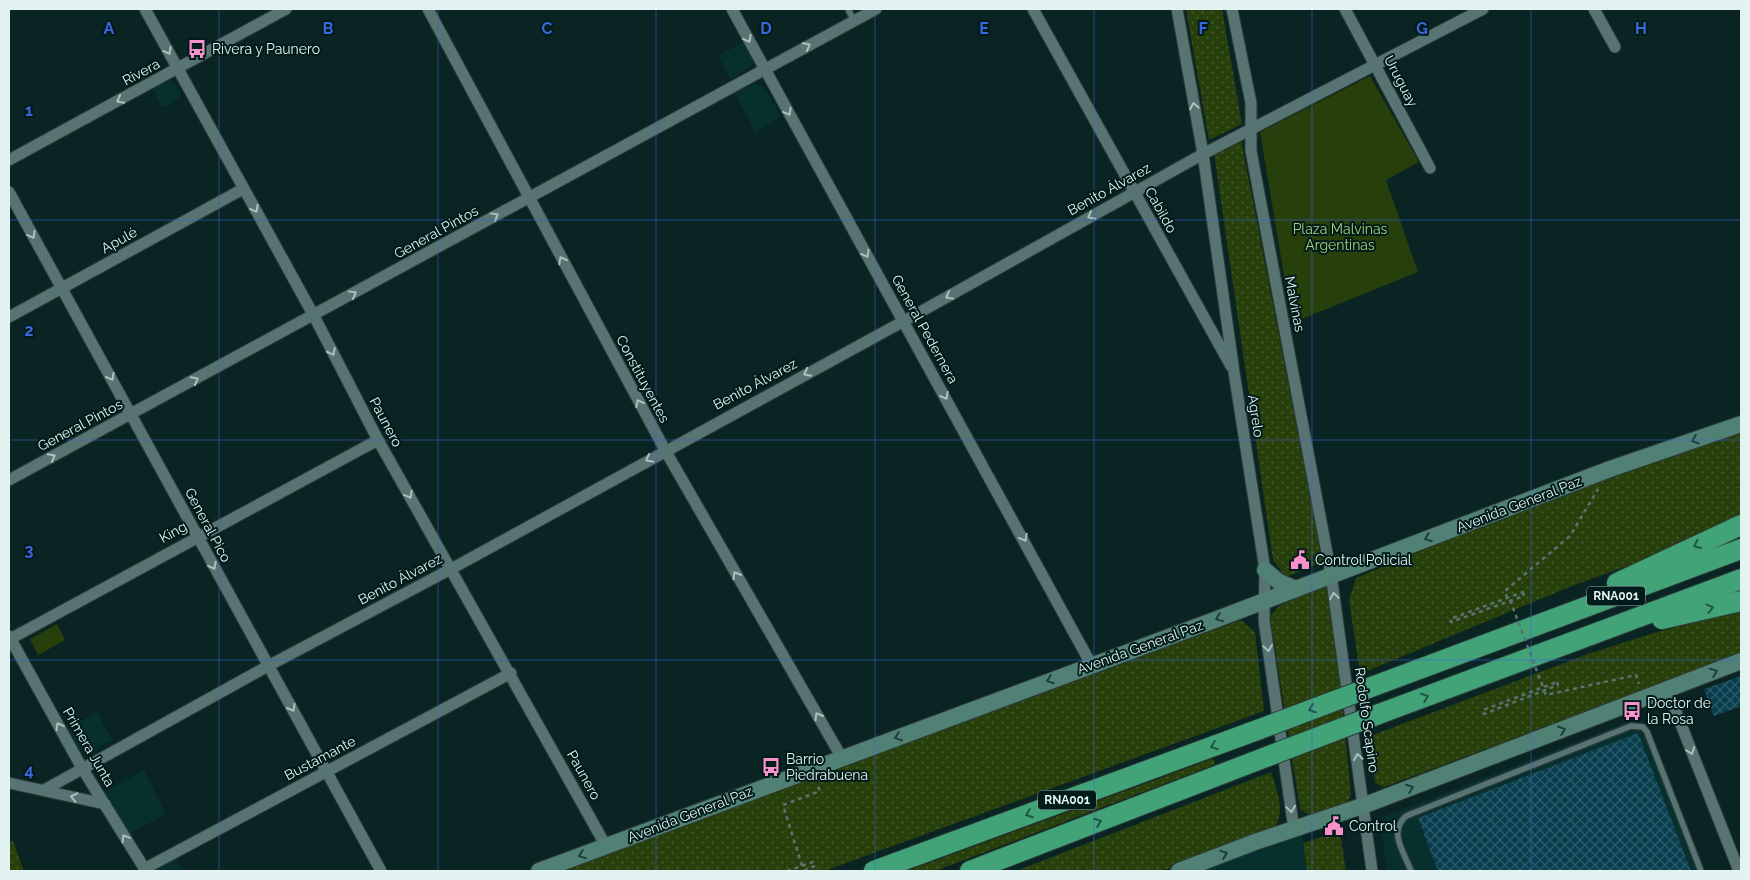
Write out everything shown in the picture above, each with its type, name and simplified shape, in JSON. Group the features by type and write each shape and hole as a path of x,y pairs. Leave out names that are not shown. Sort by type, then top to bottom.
{"highway":[{"path":"1491,642 1741,525"},
{"name":"RNA001","path":"874,871 1741,549"},
{"name":"RNA001","path":"970,871 1741,578"},
{"path":"1578,640 1741,601"}],"street":[{"name":"Paunero","path":"145,9 314,316 378,440 511,673 606,846"},
{"name":"Rivera","path":"9,160 286,9"},
{"name":"Constituyentes","path":"428,9 665,450 842,758"},
{"name":"General Pedernera","path":"732,9 1091,664"},
{"name":"General Pintos","path":"9,480 876,9"},
{"name":"Cabildo","path":"1033,9 1234,372"},
{"name":"Agrelo","path":"1177,9 1203,154 1265,570 1264,620 1294,830"},
{"name":"Malvinas","path":"1232,9 1250,103 1251,151 1331,574"},
{"name":"Uruguay","path":"1345,9 1430,168"},
{"name":"Benito Álvarez","path":"44,790 268,666 451,570 1250,128 1483,9"},
{"path":"1594,9 1615,47"},
{"name":"Apulé","path":"9,317 243,189"},
{"name":"General Pico","path":"9,192 196,536 382,871"},
{"name":"Avenida General Paz","path":"539,871 1296,589 1610,468 1741,424"},
{"name":"King","path":"10,637 378,440"},
{"path":"1265,570 1279,582 1296,589"},
{"name":"Rodolfo Scapino","path":"1331,574 1365,805 1372,871"},
{"name":"Primera Junta","path":"10,637 82,768 145,870"},
{"path":"1179,871 1365,805 1741,661"},
{"name":"Bustamante","path":"145,870 511,673"},
{"path":"1667,689 1738,871"},
{"path":"9,783 105,804"}],"lane":[{"path":"848,9 854,21"},
{"path":"1411,871 1396,832 1399,822 1406,816 1632,726 1637,726 1647,732 1702,871"}],"path":[{"path":"1507,598 1505,591 1570,536 1610,468"},
{"path":"1523,592 1524,596 1451,622 1450,619 1507,598 1523,592"},
{"path":"1510,600 1546,695 1636,675 1644,698"},
{"path":"1484,714 1483,710 1558,685 1557,682 1544,689"},
{"path":"802,866 782,805 820,791 812,769"},
{"path":"787,871 813,862 814,866 803,871"}],"shaded area":[{"path":"743,42 754,64 731,79 718,56"},
{"path":"167,79 174,82 182,97 162,108 151,87"},
{"path":"756,83 767,91 781,117 755,132 735,93"},
{"path":"97,712 112,740 90,752 83,752 77,747 67,728"},
{"path":"1637,718 1648,726 1703,871 1387,871 1381,825 1383,817"},
{"path":"144,770 166,814 127,835 103,793"},
{"path":"1302,835 1307,871 1195,871"},
{"path":"176,858 184,871 156,871 159,868"}],"green space":[{"path":"1186,9 1222,9 1242,124 1209,140"},
{"name":"Plaza Malvinas Argentinas","path":"1370,76 1419,162 1386,180 1418,272 1292,323 1260,132"},
{"path":"1241,140 1323,562 1286,577 1273,560 1214,153"},
{"path":"1741,429 1741,515 1641,561 1572,586 1360,674 1349,600 1356,578 1586,482"},
{"path":"1324,586 1329,587 1331,594 1351,794 1349,800 1340,807 1310,816 1300,809 1270,616 1280,605"},
{"path":"1741,611 1741,654 1384,787 1375,783 1370,736 1588,654 1660,631"},
{"path":"1241,620 1255,632 1264,711 824,871 561,871"},
{"path":"57,624 65,640 38,655 30,639"},
{"path":"1212,759 1215,761 1214,765 935,871 907,871"},
{"path":"1271,772 1280,808 1278,822 1274,829 1162,871 1016,871"},
{"path":"1340,831 1346,871 1307,871 1303,843"},
{"path":"13,841 24,871 9,871 9,843"}],"building":[{"path":"1741,676 1741,706 1714,716 1704,689"},
{"path":"1638,733 1691,871 1438,871 1418,818"}],"place":[{"name":"Rivera y Paunero","path":"197,49"},
{"name":"Control Policial","path":"1300,560"},
{"name":"Doctor de la Rosa","path":"1632,711"},
{"name":"Barrio Piedrabuena","path":"771,767"},
{"name":"Control","path":"1334,826"}]}
